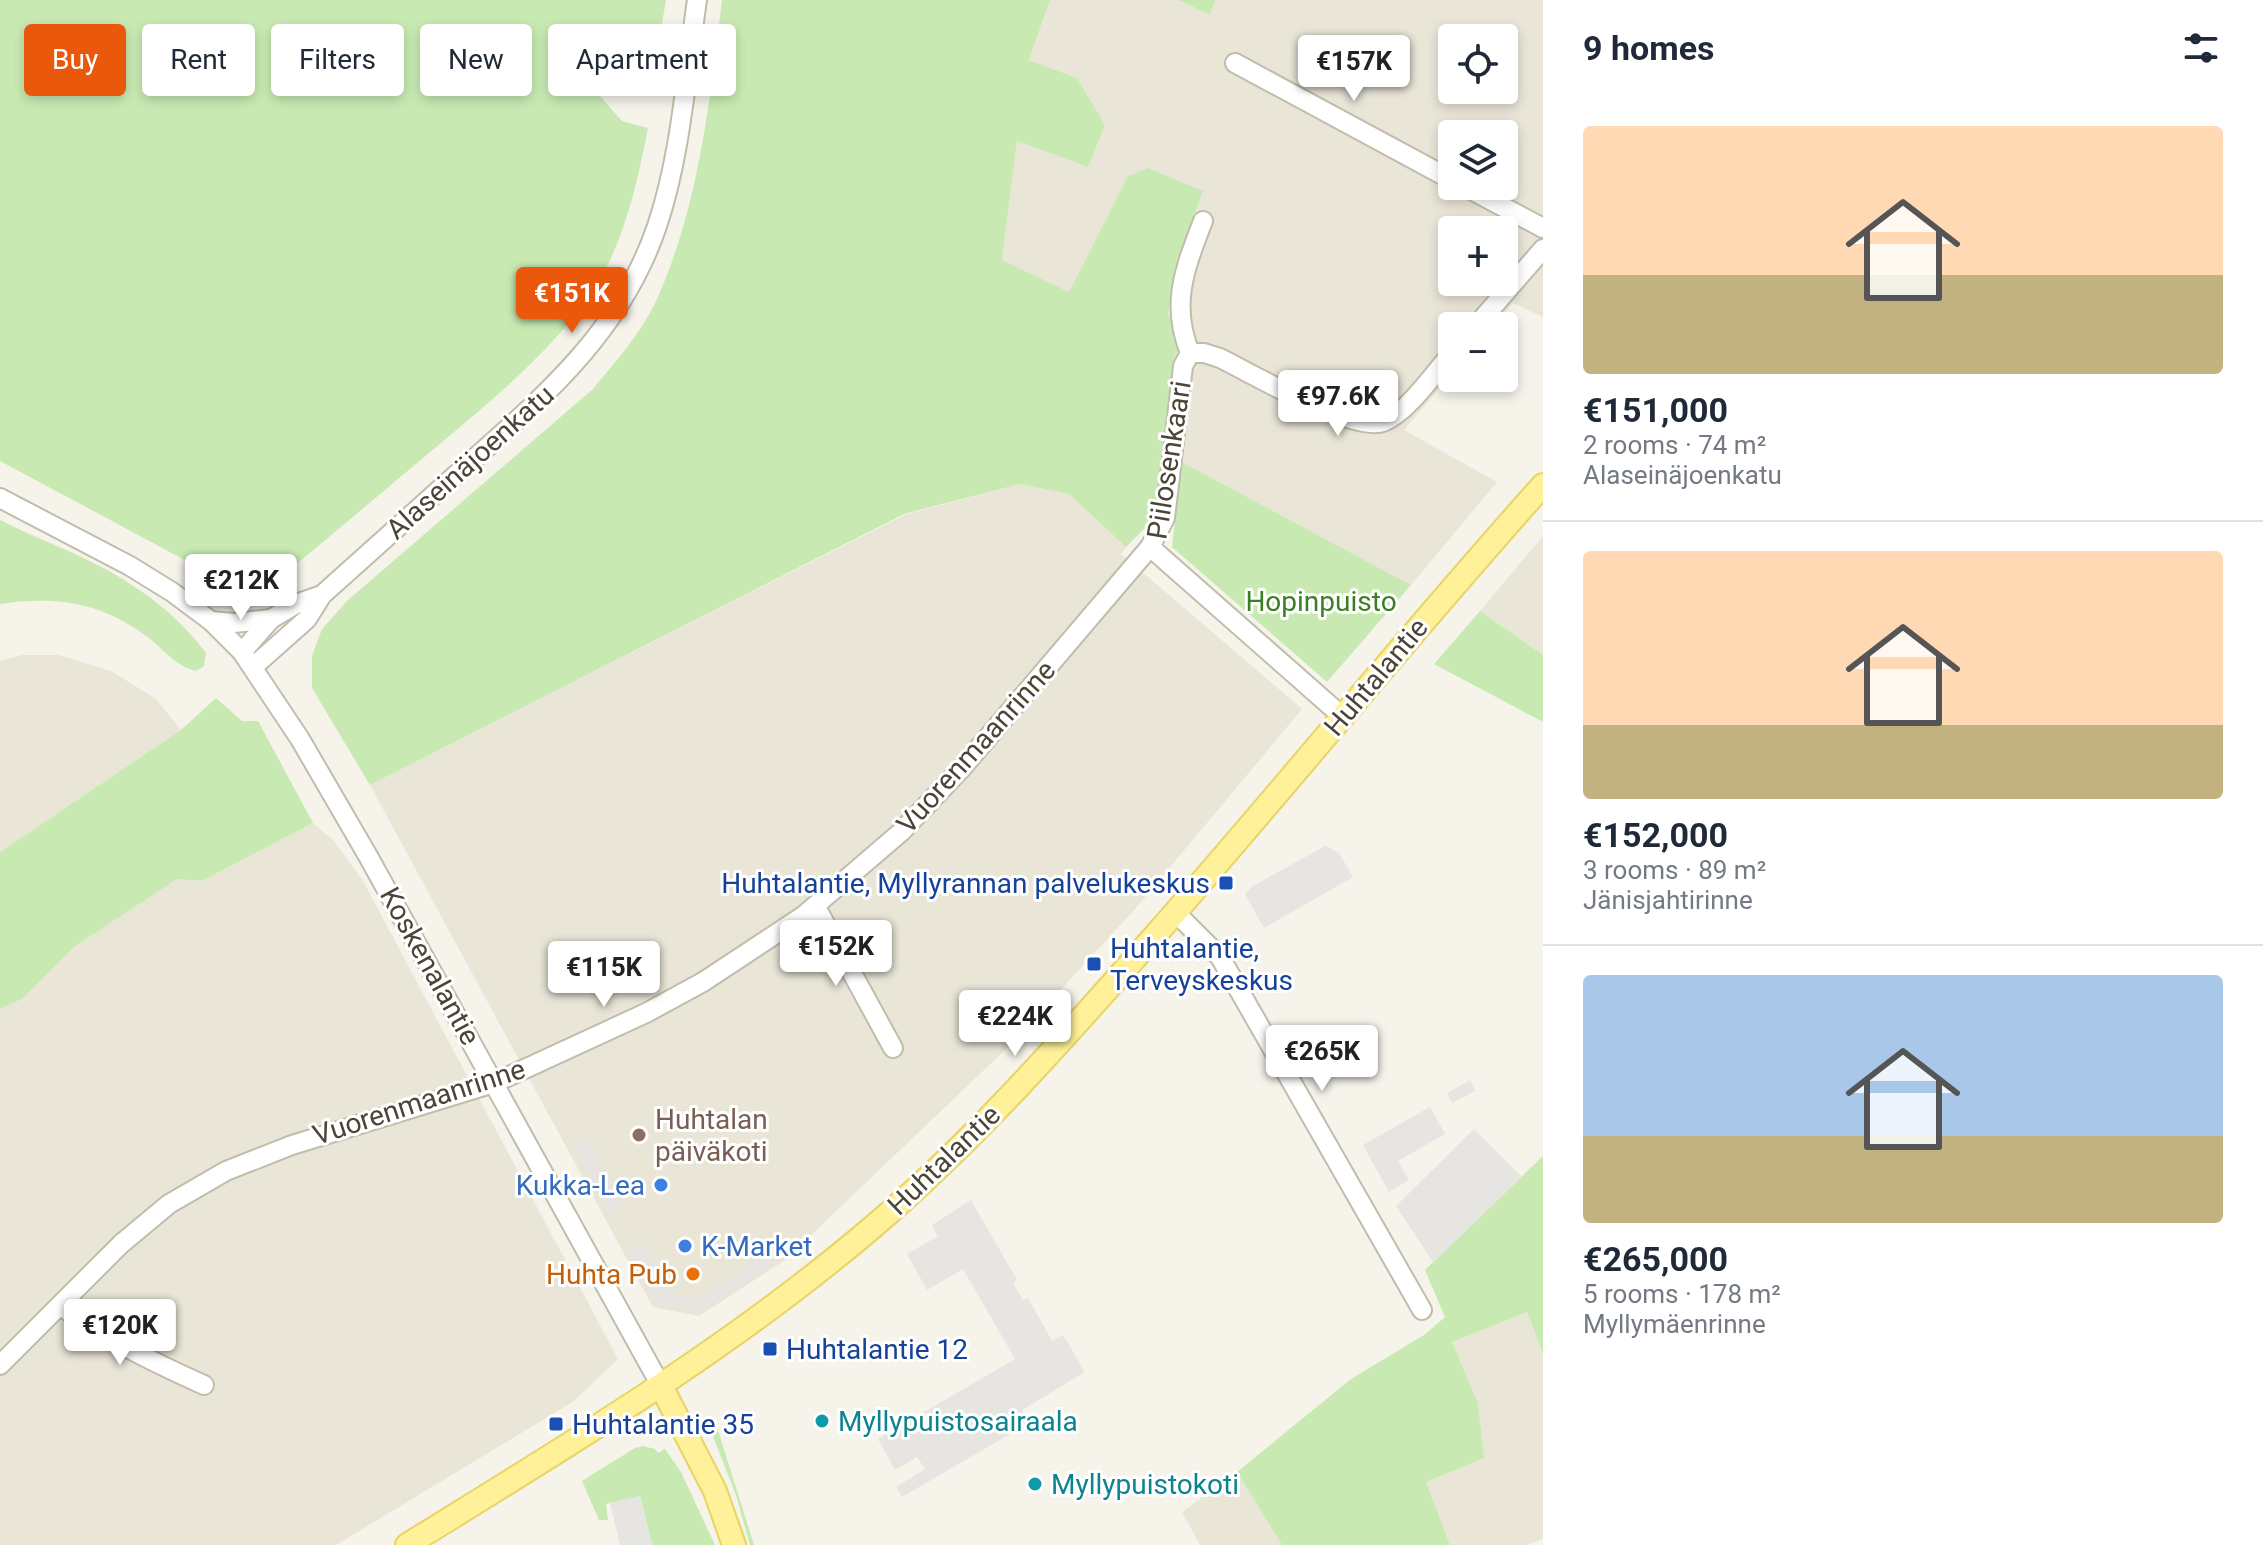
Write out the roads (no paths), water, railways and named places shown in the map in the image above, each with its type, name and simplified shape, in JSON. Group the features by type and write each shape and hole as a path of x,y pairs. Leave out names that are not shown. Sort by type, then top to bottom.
{"main road":[{"name":"Huhtalantie","path":"407,1545 661,1386 771,1308 875,1225 1033,1073 1543,485"},
{"name":"Koskenalantie","path":"661,1386 715,1491 734,1545"}],"street":[{"name":"Alaseinäjoenkatu","path":"248,660 307,619 322,595 537,403 577,363 605,328 631,285 656,228 670,178 697,0"},
{"path":"1235,63 1438,172"},
{"path":"1490,200 1543,228"},
{"name":"Piilosenkaari","path":"1203,221 1187,263 1179,301 1182,332 1190,353 1183,366 1165,518 1150,547 1343,717"},
{"path":"1488,312 1543,249"},
{"path":"1190,353 1220,358 1344,418 1370,424 1397,414 1438,369"},
{"name":"Koskenalantie","path":"0,498 130,566 172,592 211,621 248,660 300,739 368,856 661,1386"},
{"name":"Vuorenmaanrinne","path":"0,1365 121,1244 169,1204 226,1171 292,1145 494,1083 646,1013 703,982 816,907 901,832 931,800 1150,547"},
{"name":"Alaseinäjoenkatu","path":"211,621 234,623 271,619 296,604 322,595"},
{"name":"Alaseinäjoenkatu","path":"248,660 271,619"},
{"path":"816,907 893,1048"},
{"path":"1175,912 1220,957 1422,1310"},
{"path":"61,1306 82,1322 144,1357 204,1385"}],"place":[{"name":"Huhtalantie, Myllyrannan palvelukeskus","path":"1226,883"},
{"name":"Huhtalantie, Terveyskeskus","path":"1094,964"},
{"name":"Huhtalan päiväkoti","path":"639,1135"},
{"name":"Kukka-Lea","path":"661,1185"},
{"name":"K-Market","path":"685,1246"},
{"name":"Huhta Pub","path":"693,1274"},
{"name":"Huhtalantie 12","path":"770,1349"},
{"name":"Myllypuistosairaala","path":"822,1421"},
{"name":"Huhtalantie 35","path":"556,1424"},
{"name":"Myllypuistokoti","path":"1035,1484"}],"park label":[{"name":"Hopinpuisto","path":"1321,601"}]}
